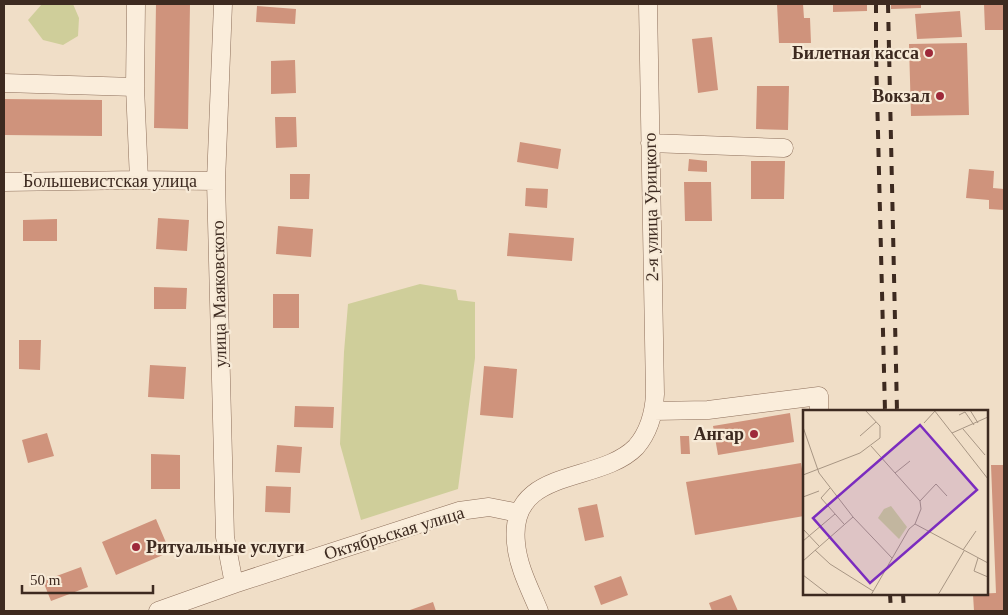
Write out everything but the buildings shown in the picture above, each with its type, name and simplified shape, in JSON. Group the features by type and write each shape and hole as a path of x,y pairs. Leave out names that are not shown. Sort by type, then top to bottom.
{"street":[{"path":"136,4 135,86 139,180"},
{"name":"улица Маяковского","path":"223,4 216,181 225,537 234,584"},
{"name":"2-я улица Урицкого","path":"648,4 656,394 654,410"},
{"path":"4,83 135,86"},
{"path":"650,143 784,148"},
{"name":"Большевистская улица","path":"4,182 216,181"},
{"path":"539,611 518,559 515,542 515,527 519,513 526,501 536,492 549,483 623,457 640,441 648,427 654,410 708,410 819,396 819,410"},
{"name":"Октябрьская улица","path":"158,611 234,584 459,511 489,507 519,513"}],"shaded area":[{"path":"42,4 73,4 79,18 78,36 63,45 43,40 28,20"},
{"path":"420,284 456,290 458,300 475,302 475,358 458,489 361,520 340,444 348,304"}],"railway":[{"path":"876,4 885,410"},
{"path":"888,4 897,410"},
{"path":"890,595 891,611"},
{"path":"903,595 904,611"}],"place":[{"name":"Билетная касса","path":"929,53"},
{"name":"Вокзал","path":"940,96"},
{"name":"Ангар","path":"754,434"},
{"name":"Ритуальные услуги","path":"136,547"}]}
